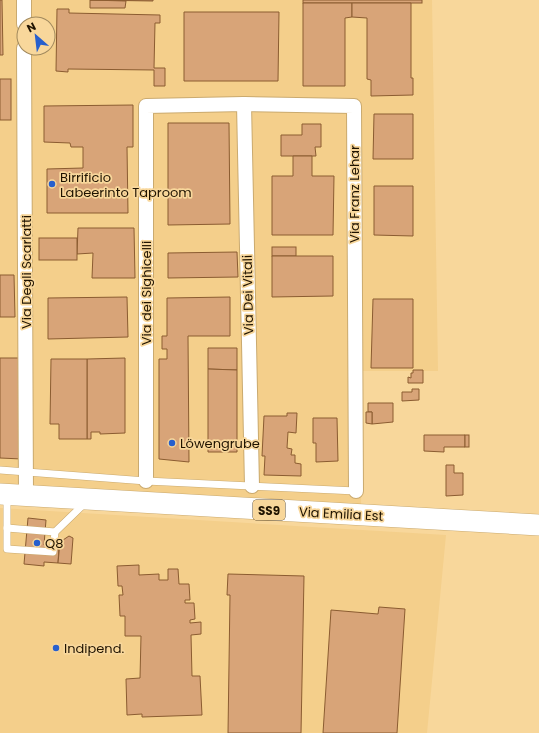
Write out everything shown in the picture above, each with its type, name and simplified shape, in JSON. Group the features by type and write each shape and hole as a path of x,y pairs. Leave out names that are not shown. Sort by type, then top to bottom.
{"main road":[{"name":"Via Emilia Est","path":"11,495 539,525"}],"street":[{"path":"24,0 24,16"},
{"name":"Via Degli Scarlatti","path":"11,495 27,471 24,56"},
{"name":"Via Franz Lehar","path":"146,106 244,104 354,106 356,491"},
{"name":"Via Dei Vitali","path":"244,104 252,486"},
{"name":"Via dei Sighicelli","path":"146,106 146,481"}],"lane":[{"path":"0,470 146,481 356,491"},
{"path":"11,495 7,528 7,549 53,552 55,532 89,500"},
{"path":"7,528 55,532"}],"shaded area":[{"path":"0,0 432,0 438,371 362,371 361,510 0,488"},
{"path":"0,508 446,535 427,733 0,733"}],"building":[{"path":"0,0 2,0 3,55 0,55"},
{"path":"90,0 126,1 125,8 90,8"},
{"path":"90,0 153,0 153,1"},
{"path":"303,0 422,0 422,3 303,3"},
{"path":"303,3 352,3 352,17 345,18 345,86 303,86"},
{"path":"352,3 411,3 411,78 413,78 413,95 371,96 371,80 367,79 367,18 352,17"},
{"path":"57,9 69,9 69,13 160,15 160,23 155,23 154,68 165,68 165,86 154,86 154,70 68,69 68,72 56,71"},
{"path":"184,12 279,12 278,81 184,81"},
{"path":"0,79 11,79 11,120 0,120"},
{"path":"133,105 133,147 127,147 128,213 47,213 47,169 83,168 83,147 71,147 70,143 44,142 44,106"},
{"path":"374,114 413,114 413,159 373,159"},
{"path":"168,123 229,123 230,224 168,225"},
{"path":"302,124 321,124 321,147 315,147 316,156 281,156 281,135 302,135"},
{"path":"293,156 312,156 312,176 334,176 333,235 272,235 272,176 293,176"},
{"path":"374,186 413,186 413,236 374,235"},
{"path":"78,228 134,228 135,278 92,278 93,253 77,254"},
{"path":"39,238 77,238 77,260 39,260"},
{"path":"272,247 296,247 296,256 272,256"},
{"path":"237,252 238,277 168,278 168,253"},
{"path":"272,256 333,256 333,296 272,297"},
{"path":"0,275 14,275 15,317 0,317"},
{"path":"127,297 128,337 48,339 48,298"},
{"path":"230,297 230,336 188,336 189,462 159,459 159,359 167,359 167,349 162,349 162,336 167,336 167,298"},
{"path":"373,299 413,299 413,368 371,368"},
{"path":"208,348 237,348 237,370 208,369"},
{"path":"0,358 24,358 22,459 0,458"},
{"path":"125,358 125,433 100,434 100,432 91,432 91,439 87,439 87,359"},
{"path":"51,359 87,359 87,439 59,439 59,424 50,424"},
{"path":"208,369 237,370 237,452 208,452"},
{"path":"413,370 423,370 423,383 408,383 408,377 411,378 411,373 413,373"},
{"path":"412,389 419,389 419,400 402,401 402,392 412,392"},
{"path":"368,403 393,403 393,422 372,424 372,412 368,412"},
{"path":"366,412 372,412 372,424 366,423"},
{"path":"287,413 297,413 296,433 288,432 287,448 292,449 291,455 295,455 295,463 301,464 301,476 264,475 265,456 262,456 264,416 287,416"},
{"path":"313,418 337,418 338,461 316,462 316,443 313,443"},
{"path":"424,435 465,435 465,447 444,447 444,452 424,451"},
{"path":"465,435 469,435 469,447 465,447"},
{"path":"446,465 454,465 454,473 463,473 463,495 446,496"},
{"path":"28,518 46,520 44,545 59,546 58,563 44,562 44,566 24,564"},
{"path":"69,536 73,538 71,564 58,563 60,542"},
{"path":"139,565 139,575 159,574 159,580 168,580 168,569 178,569 179,584 189,584 190,600 185,600 185,603 194,603 195,619 190,620 190,623 201,622 201,634 191,635 192,676 200,676 202,715 142,717 142,714 127,715 126,679 140,678 141,636 125,636 125,616 120,616 119,595 123,595 122,586 118,586 117,566"},
{"path":"228,574 304,576 301,733 228,733 230,595 227,595"},
{"path":"379,607 405,609 397,733 323,733 331,610 378,614"}],"place":[{"name":"Birrificio Labeerinto Taproom","path":"52,184"},
{"name":"Löwengrube","path":"172,443"},
{"name":"Q8","path":"37,543"},
{"name":"Indipend.","path":"56,648"}]}
